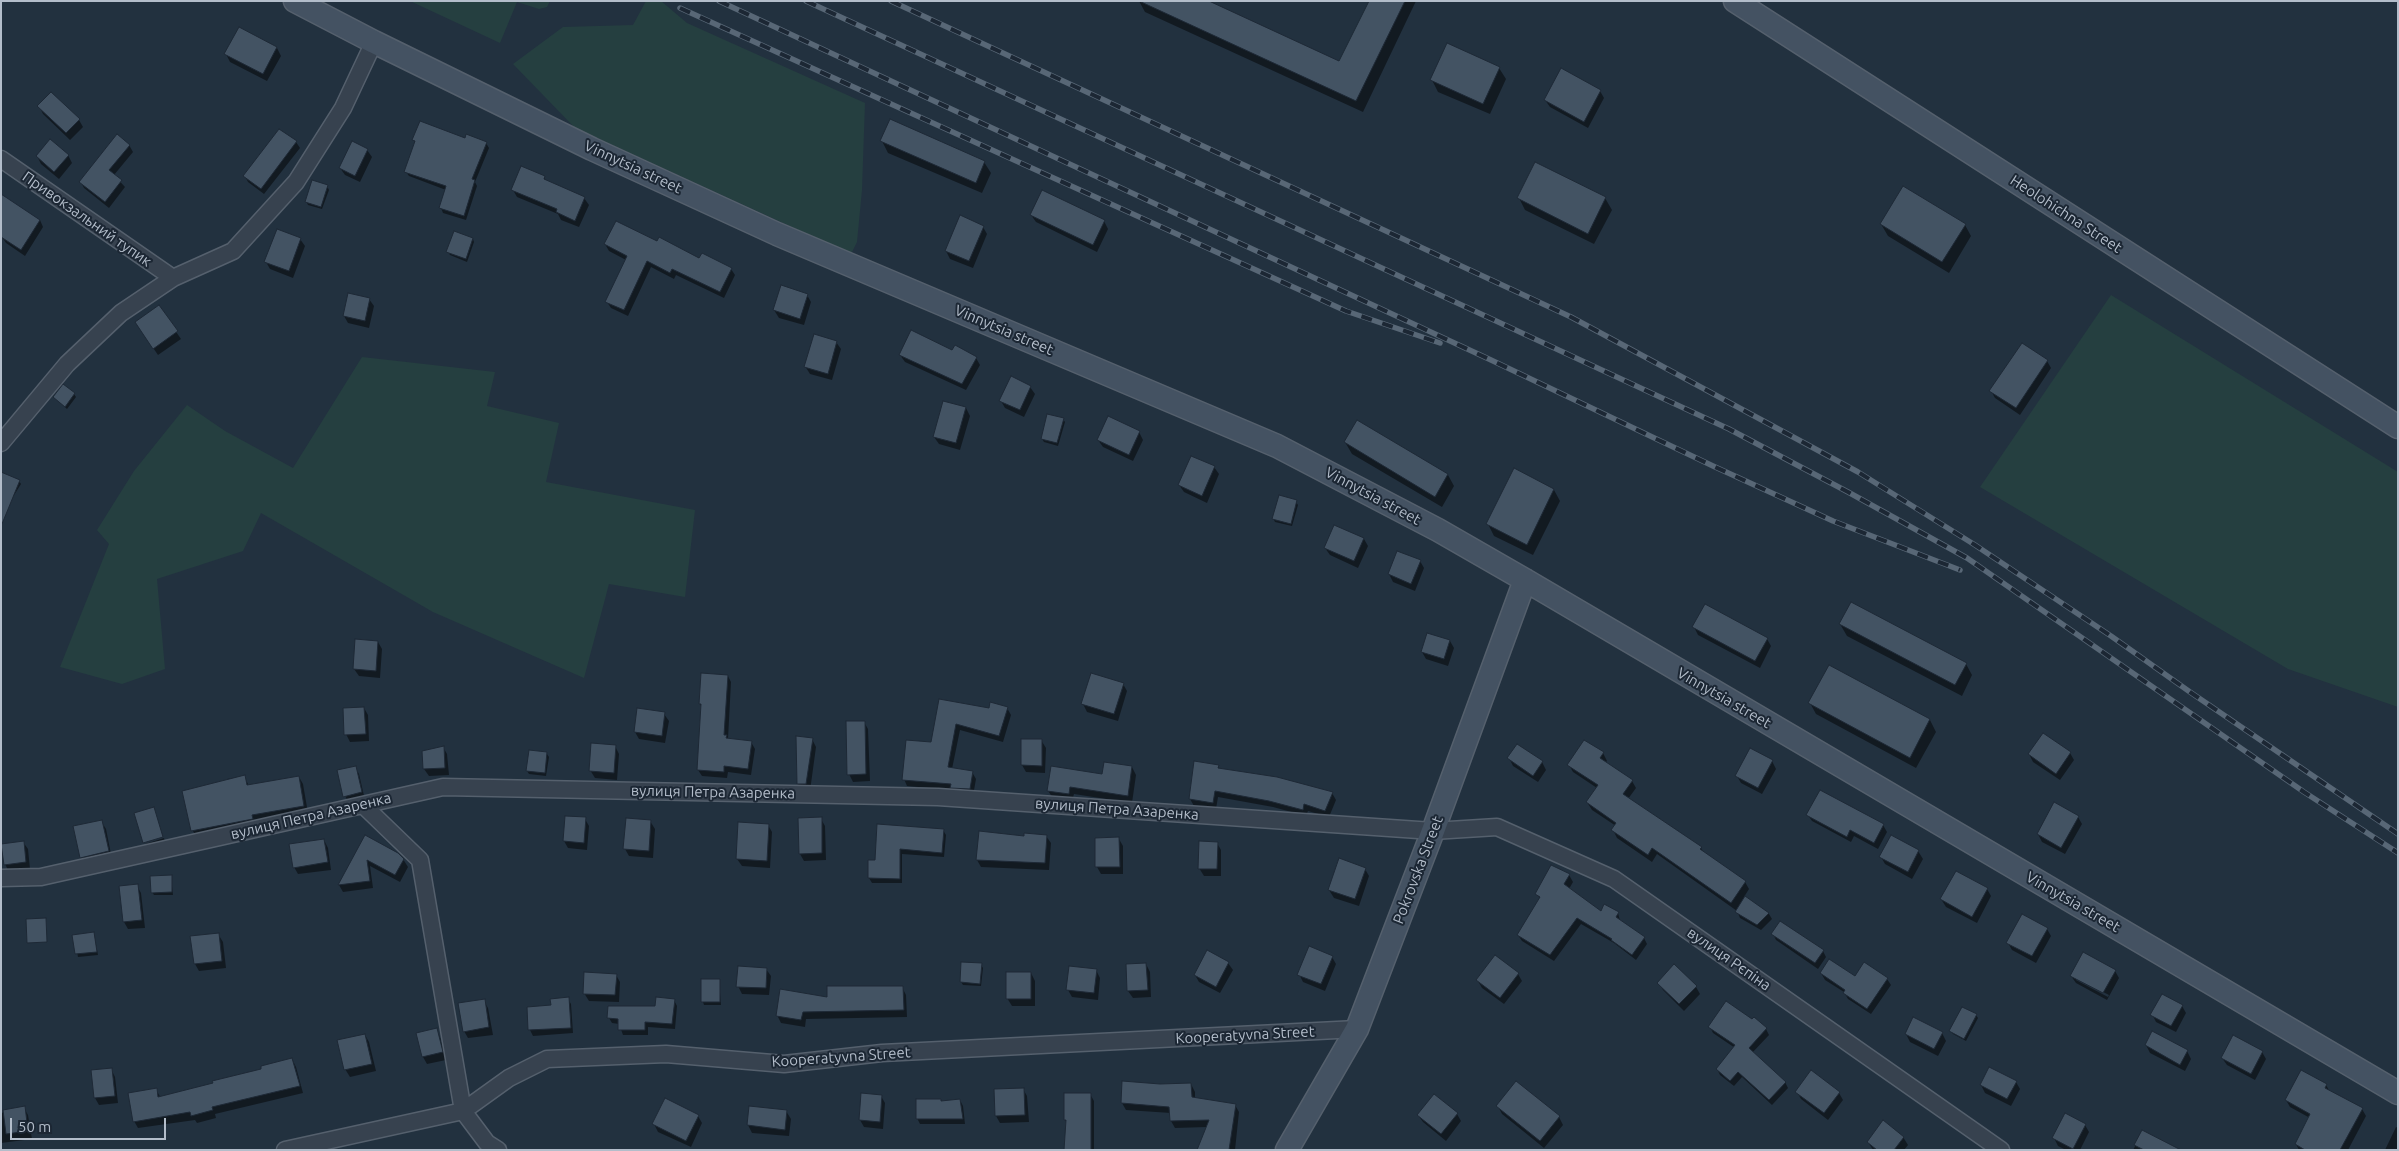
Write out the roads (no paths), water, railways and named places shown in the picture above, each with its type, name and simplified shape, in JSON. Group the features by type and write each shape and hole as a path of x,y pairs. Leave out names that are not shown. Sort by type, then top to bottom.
{"street":[{"name":"Vinnytsia street","path":"295,1 592,149 776,234 1277,446 1438,530 1525,580 2398,1093"},
{"name":"Heolohichna Street","path":"1735,1 2398,427"},
{"path":"1,443 67,364 121,313 173,278 233,251 296,182 343,108 374,42"},
{"name":"Привокзальний тупик","path":"1,159 173,278"},
{"name":"Pokrovska Street","path":"1287,1150 1357,1030 1433,831 1525,580"},
{"name":"вулиця Петра Азаренка","path":"1,878 41,877 443,787 938,797 1433,831"},
{"path":"363,805 420,860 463,1112 488,1143 498,1150"},
{"name":"вулиця Рєпіна","path":"1433,831 1497,827 1614,879 2001,1150"},
{"name":"Kooperatyvna Street","path":"285,1150 463,1112 509,1078 547,1059 666,1054 784,1064 882,1053 1357,1030"}],"railway":[{"path":"719,1 1491,360 1713,466 1833,521 1960,570"},
{"path":"806,1 1729,429 1848,492 1967,558 2304,792 2398,853"},
{"path":"891,1 1571,317 1858,472 1975,545 2111,636 2398,834"},
{"path":"680,8 1346,311 1440,343"}]}
